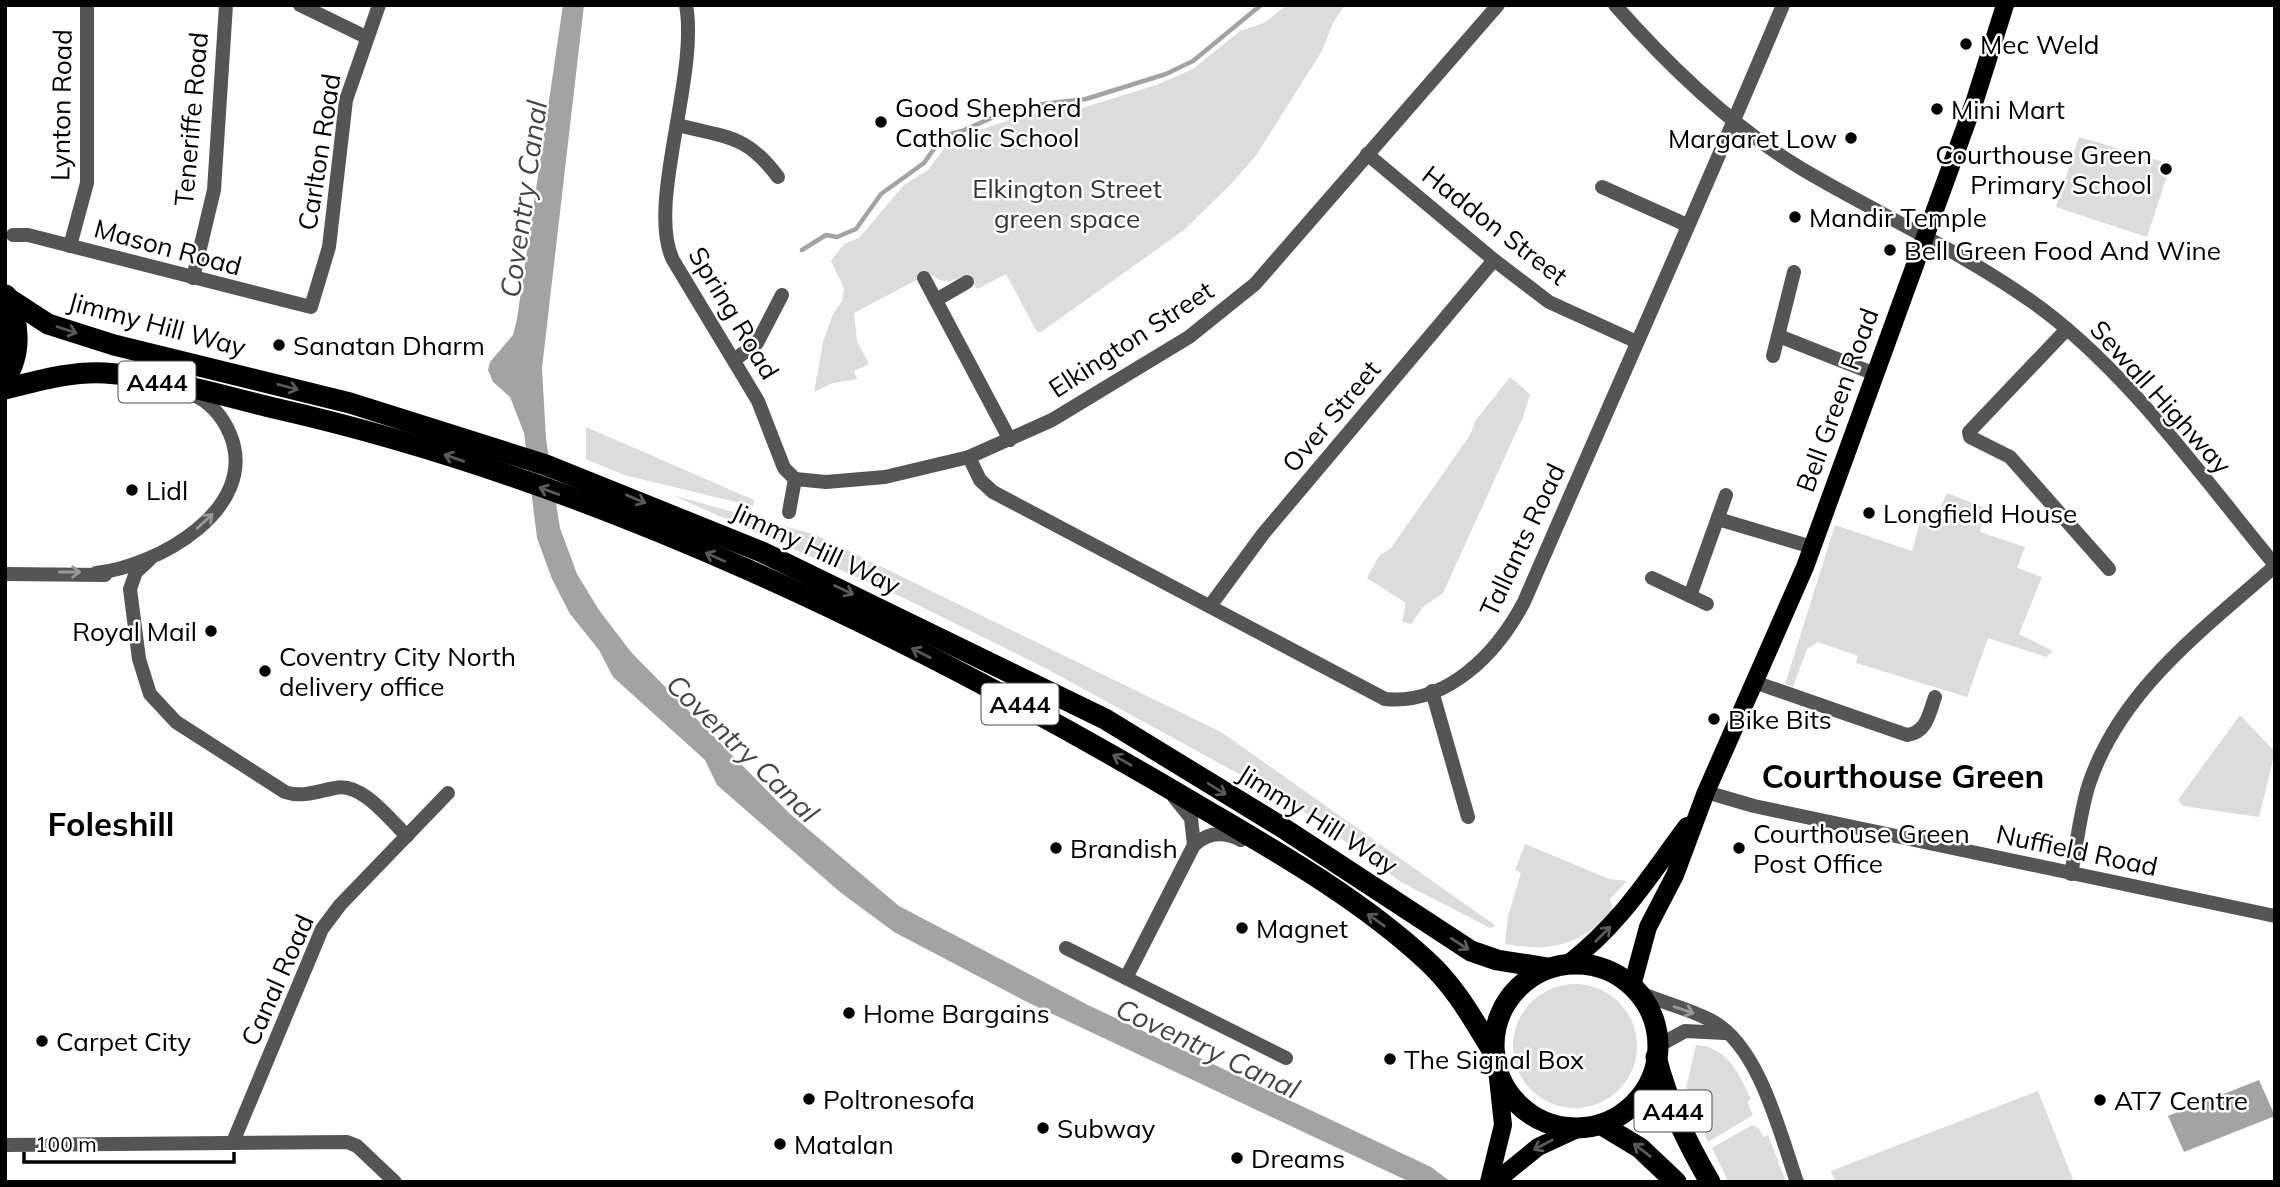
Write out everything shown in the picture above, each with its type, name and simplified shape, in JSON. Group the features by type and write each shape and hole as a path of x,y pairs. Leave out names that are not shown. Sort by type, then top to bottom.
{"highway":[{"path":"5,379 17,344 15,320 7,296"},
{"name":"Jimmy Hill Way","path":"7,296 48,324 114,345 338,400 513,454 572,474 762,552 1093,713 1280,826 1471,951 1497,960 1558,965"},
{"name":"Jimmy Hill Way","path":"5,389 83,373 119,374 368,430 580,502 713,556 862,623 974,679 1151,776 1317,878 1430,963 1460,996 1496,1062"},
{"path":"1558,965 1602,968 1635,989 1655,1024 1656,1051 1650,1076 1633,1104 1602,1125 1577,1129 1556,1125 1526,1109 1513,1098 1496,1062 1493,1040 1502,1010 1532,977 1558,965"},
{"name":"A444","path":"1656,1051 1666,1097 1705,1173"},
{"name":"A444","path":"1602,1125 1640,1148 1676,1182"}],"main road":[{"name":"Bell Green Road","path":"1635,989 1641,945 1675,875 1704,799 1812,547 1975,100 2006,5"},
{"name":"Bell Green Road","path":"1558,965 1597,941 1634,901 1704,799"},
{"path":"1489,1182 1503,1125 1496,1062"},
{"path":"1495,1182 1538,1147 1577,1129"}],"street":[{"name":"Lynton Road","path":"70,246 86,183 87,5"},
{"name":"Teneriffe Road","path":"193,278 214,190 226,5"},
{"path":"300,5 366,37"},
{"name":"Carlton Road","path":"311,307 329,247 346,100 379,5"},
{"name":"Spring Road","path":"686,5 690,40 664,230 665,241 673,260 758,401 784,468 795,479"},
{"name":"Elkington Street","path":"795,479 826,482 885,477 969,457 1010,440 1126,377 1189,337 1230,306 1290,247 1367,154 1498,5"},
{"name":"Sewall Highway","path":"1615,5 1659,52 1735,121 1801,168 1924,235 2031,300 2067,329 2139,402 2275,565"},
{"name":"Tallants Road","path":"969,457 980,480 993,492 1385,699 1401,701 1456,681 1479,664 1511,626 1735,121 1783,5"},
{"path":"678,125 747,143 763,157 778,177"},
{"name":"Haddon Street","path":"1367,154 1493,260 1549,302 1637,342"},
{"path":"1602,187 1687,225"},
{"name":"Mason Road","path":"13,235 28,235 311,307"},
{"name":"Over Street","path":"1210,606 1263,534 1493,260"},
{"path":"1773,356 1794,272"},
{"path":"924,278 1010,440"},
{"path":"936,300 967,282"},
{"path":"734,360 757,343 782,295"},
{"path":"2067,329 1969,432 1970,437 2010,457 2109,569"},
{"path":"1779,336 1875,374"},
{"path":"5,574 96,573 119,570 149,560 186,538 213,514 228,494 233,479 233,446 226,426 215,409 199,397 173,385"},
{"path":"789,512 795,479"},
{"path":"1690,596 1726,495"},
{"path":"1718,519 1812,547"},
{"path":"149,560 133,577 131,589 142,674 150,694 166,714 285,792 300,795 338,787 358,791 407,836"},
{"path":"2071,874 2089,785 2105,744 2132,701 2164,664 2275,565"},
{"path":"96,573 122,580 131,589"},
{"path":"1652,578 1707,604"},
{"path":"1756,682 1907,735 1914,734 1926,724 1935,697"},
{"path":"1432,691 1468,817"},
{"name":"Jimmy Hill Way","path":"1151,776 1182,804 1191,818 1194,845 1208,835 1233,835 1317,878"},
{"name":"Canal Road","path":"233,1142 322,929 448,793"},
{"name":"Nuffield Road","path":"1704,799 1754,807 2275,916"},
{"path":"1126,978 1194,845"},
{"path":"1066,948 1286,1058"},
{"path":"1635,989 1702,1016 1727,1033 1742,1048 1751,1061 1797,1182"},
{"path":"1656,1051 1685,1031 1727,1033"},
{"path":"5,1145 352,1143 395,1182"}],"green space":[{"name":"Elkington Street green space","path":"1287,5 1345,5 1333,23 1322,51 1255,157 1184,230 1041,332 1037,332 1006,274 977,289 968,274 944,281 930,273 854,313 857,341 869,364 854,371 857,379 833,383 814,392 823,342 833,314 842,301 844,288 831,261 844,244 859,238 904,185 928,170 950,141 1023,115 1082,108 1156,85 1193,69 1240,31 1264,23"},
{"path":"2079,137 2171,164 2147,237 2056,207"},
{"path":"1510,377 1530,394 1523,417 1443,593 1423,607 1411,624 1402,622 1406,603 1367,578 1379,556 1391,548 1470,435 1476,420"},
{"path":"586,427 754,500 753,506 624,475 586,459"},
{"path":"1947,493 1985,508 1980,532 2025,547 2017,568 2042,577 2019,634 2053,651 2046,657 1988,638 1967,697 1856,663 1858,656 1818,642 1807,649 1793,687 1785,684 1835,525 1912,551 1922,515 1940,509"},
{"path":"672,495 816,535 1221,732 1496,926 1490,928 1401,882 1292,803 1049,670 906,599"},
{"path":"2240,715 2275,752 2259,817 2183,806 2178,800"},
{"path":"1525,844 1609,879 1627,881 1610,899 1613,912 1587,932 1564,944 1537,947 1505,944 1508,916 1521,873 1515,870"},
{"path":"1575,984 1599,989 1619,1002 1632,1022 1637,1046 1632,1070 1619,1090 1599,1103 1575,1108 1551,1103 1531,1090 1518,1070 1513,1046 1518,1022 1531,1002 1551,989"},
{"path":"1696,1045 1716,1051 1731,1063 1751,1099 1747,1102 1753,1115 1708,1142 1686,1088"},
{"path":"2038,1091 2074,1182 1835,1182 1831,1171"},
{"path":"1752,1125 1759,1128 1763,1137 1768,1135 1786,1182 1724,1182 1727,1179 1712,1148"}],"shaded area":[{"path":"563,5 584,5 542,368 546,439 560,528 577,574 599,610 631,652 789,813 899,906 1088,1005 1431,1167 1451,1182 1410,1182 1029,1003 894,932 840,892 717,785 705,760 613,677 599,650 570,614 552,579 537,538 524,433 510,397 493,382 488,370 490,362 513,335 517,319"},
{"path":"2259,1080 2275,1116 2184,1152 2168,1116"}],"waterway":[{"path":"802,250 826,235 837,237 856,229 881,194 924,163 943,136 962,131 1016,107 1086,99 1166,74 1193,61 1261,5"}],"place":[{"name":"Mec Weld","path":"1966,44"},
{"name":"Mini Mart","path":"1937,109"},
{"name":"Good Shepherd Catholic School","path":"881,122"},
{"name":"Margaret Low","path":"1851,138"},
{"name":"Courthouse Green Primary School","path":"2166,169"},
{"name":"Mandir Temple","path":"1795,217"},
{"name":"Bell Green Food And Wine","path":"1890,250"},
{"name":"Sanatan Dharm","path":"279,345"},
{"name":"Lidl","path":"132,490"},
{"name":"Longfield House","path":"1869,513"},
{"name":"Royal Mail","path":"211,631"},
{"name":"Coventry City North delivery office","path":"265,671"},
{"name":"Bike Bits","path":"1714,719"},
{"name":"Brandish","path":"1056,848"},
{"name":"Courthouse Green Post Office","path":"1739,848"},
{"name":"Magnet","path":"1242,928"},
{"name":"Home Bargains","path":"849,1013"},
{"name":"Carpet City","path":"42,1041"},
{"name":"The Signal Box","path":"1390,1059"},
{"name":"Poltronesofa","path":"809,1099"},
{"name":"AT7 Centre","path":"2100,1100"},
{"name":"Subway","path":"1043,1128"},
{"name":"Matalan","path":"780,1144"},
{"name":"Dreams","path":"1237,1158"}],"district":[{"name":"Courthouse Green","path":"1903,775"},
{"name":"Foleshill","path":"111,823"}],"water label":[{"name":"Coventry Canal","path":"523,199"},
{"name":"Coventry Canal","path":"743,748"},
{"name":"Coventry Canal","path":"1208,1048"}]}
